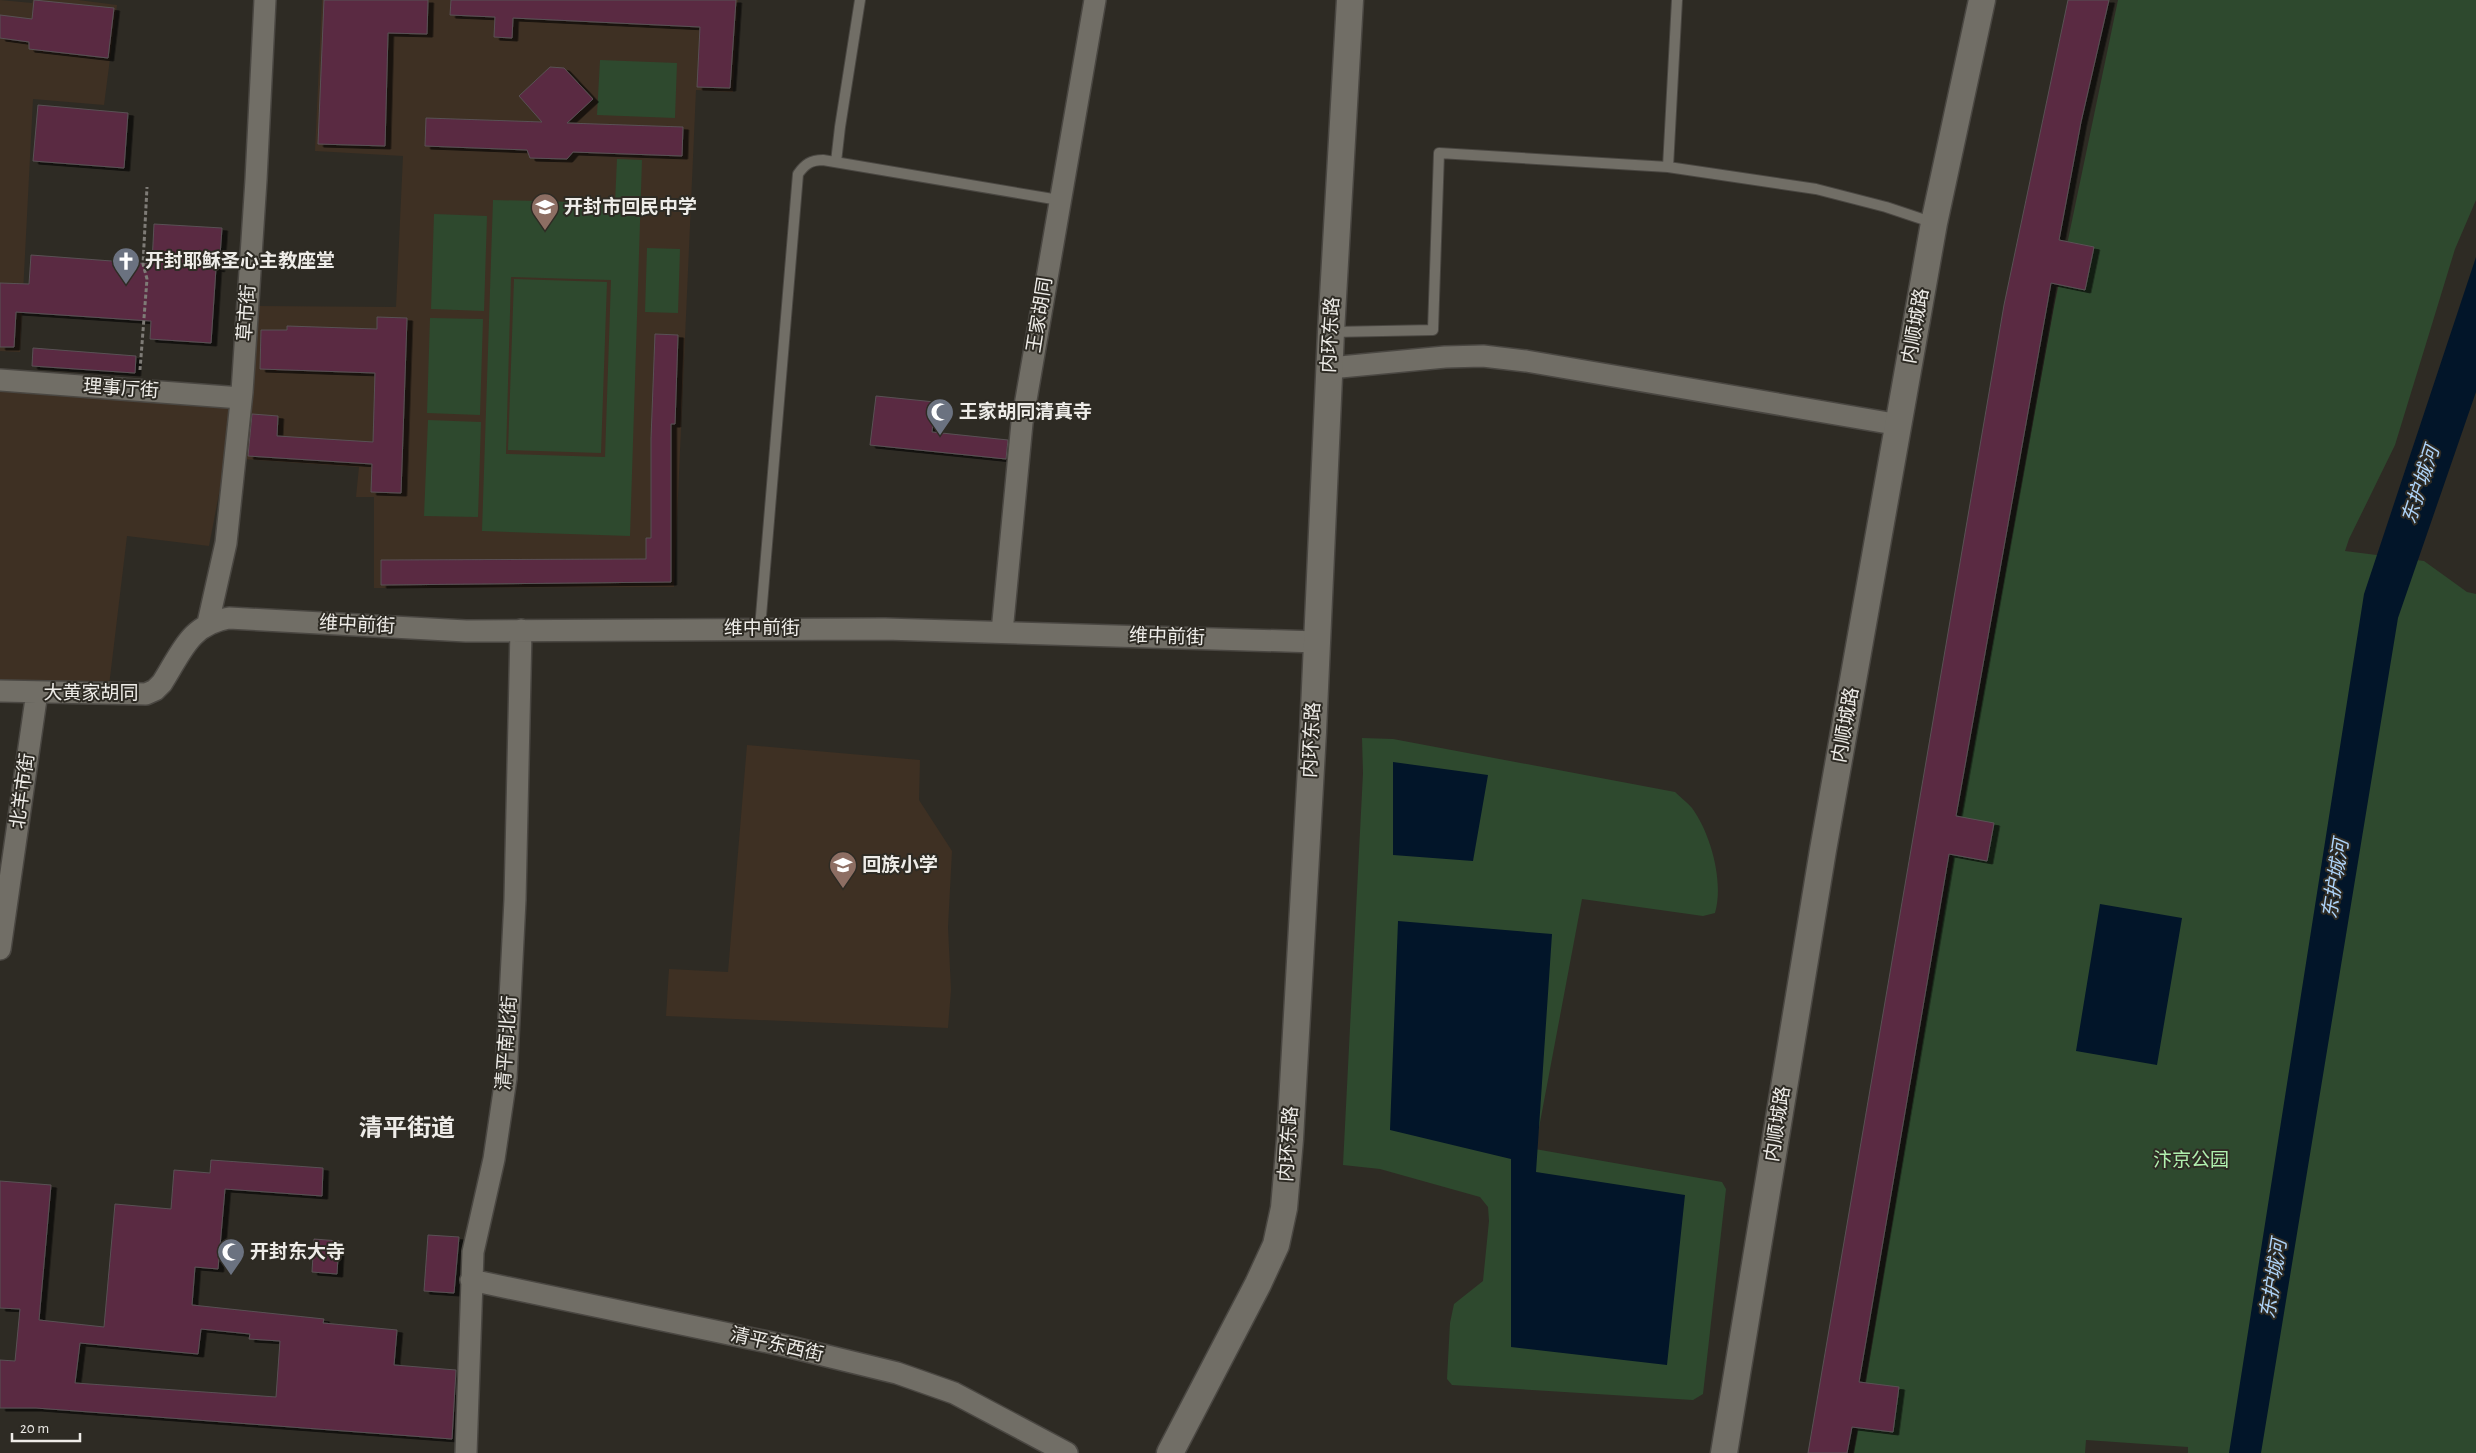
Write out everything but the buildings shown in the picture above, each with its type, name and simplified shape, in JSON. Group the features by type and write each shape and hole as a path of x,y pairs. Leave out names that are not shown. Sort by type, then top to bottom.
{"street":[{"name":"草市街","path":"208,623 227,536 241,398 256,180 265,0"},
{"name":"王家胡同","path":"1002,632 1022,423 1095,0"},
{"name":"内环东路","path":"1170,1453 1258,1284 1276,1245 1284,1208 1317,642 1331,332 1350,0"},
{"name":"内顺城路","path":"1724,1453 1823,850 1900,425 1934,223 1982,0"},
{"path":"1330,368 1483,356 1526,361 1900,425"},
{"name":"理事厅街","path":"0,380 241,398"},
{"name":"维中前街","path":"208,623 229,618 466,631 760,628 1002,632 1317,642"},
{"name":"大黄家胡同","path":"0,691 146,694 155,690 162,683 192,636 199,628 208,623"},
{"name":"清平南北街","path":"466,1453 473,1252 494,1160 506,1078 515,900 521,630"},
{"name":"北羊市街","path":"0,949 37,692"},
{"name":"清平东西街","path":"471,1280 782,1345 897,1373 954,1393 1067,1453"}],"lane":[{"path":"836,162 860,0"},
{"path":"1668,166 1677,0"},
{"path":"1331,332 1433,330 1440,153 1668,166 1816,189 1886,207 1934,223"},
{"path":"760,628 798,174 805,165 814,160 836,162 1059,200"}],"path":[{"path":"139,391 147,279 143,264 147,186"}],"shaded area":[{"path":"0,0 32,3 33,0 78,0 117,5 104,105 33,99 20,352 0,351"},
{"name":"开封市回民中学","path":"322,0 738,0 733,92 696,90 674,587 374,588 374,497 356,497 359,467 243,459 257,306 396,307 403,156 315,151"},
{"path":"0,388 229,406 223,473 209,546 127,536 109,686 0,683"},
{"name":"回族小学","path":"747,745 920,760 919,800 952,851 948,927 951,990 948,1028 666,1016 669,969 728,972"}],"green space":[{"name":"汴京公园","path":"2118,0 2476,0 2476,200 2455,249 2395,445 2349,539 2345,551 2424,561 2467,592 2476,594 2476,1453 2188,1453 2188,1447 2086,1440 2085,1453 1854,1453 1950,876 2054,307"},
{"path":"600,60 677,63 675,118 597,115"},
{"path":"617,159 642,160 630,536 482,531 493,200 615,203","holes":["511,277 611,280 605,457 506,454"]},
{"path":"434,214 487,216 484,311 431,309"},
{"path":"647,248 680,249 678,313 645,312"},
{"path":"514,279 607,282 601,453 508,450"},
{"path":"430,318 483,319 480,415 427,413"},
{"path":"428,420 481,422 478,517 424,516"},
{"path":"1362,738 1393,739 1675,792 1692,808 1705,831 1717,873 1718,887 1715,913 1703,916 1582,899 1535,1149 1722,1182 1726,1189 1703,1394 1693,1400 1452,1385 1447,1379 1450,1323 1454,1304 1483,1281 1489,1221 1488,1207 1480,1197 1380,1169 1343,1165 1363,773"}],"water":[{"name":"东护城河","path":"2476,257 2476,392 2398,618 2261,1453 2229,1453 2364,594"},
{"path":"1393,762 1488,775 1473,861 1393,855"},
{"path":"2100,904 2182,918 2157,1065 2076,1051"},
{"path":"1398,921 1552,934 1536,1172 1685,1195 1667,1365 1511,1347 1511,1159 1390,1130"}],"place":[{"name":"开封市回民中学","path":"545,231"},
{"name":"开封耶稣圣心主教座堂","path":"126,285"},
{"name":"王家胡同清真寺","path":"940,436"},
{"name":"回族小学","path":"843,889"},
{"name":"开封东大寺","path":"231,1276"}],"district":[{"name":"清平街道","path":"407,1129"}]}
